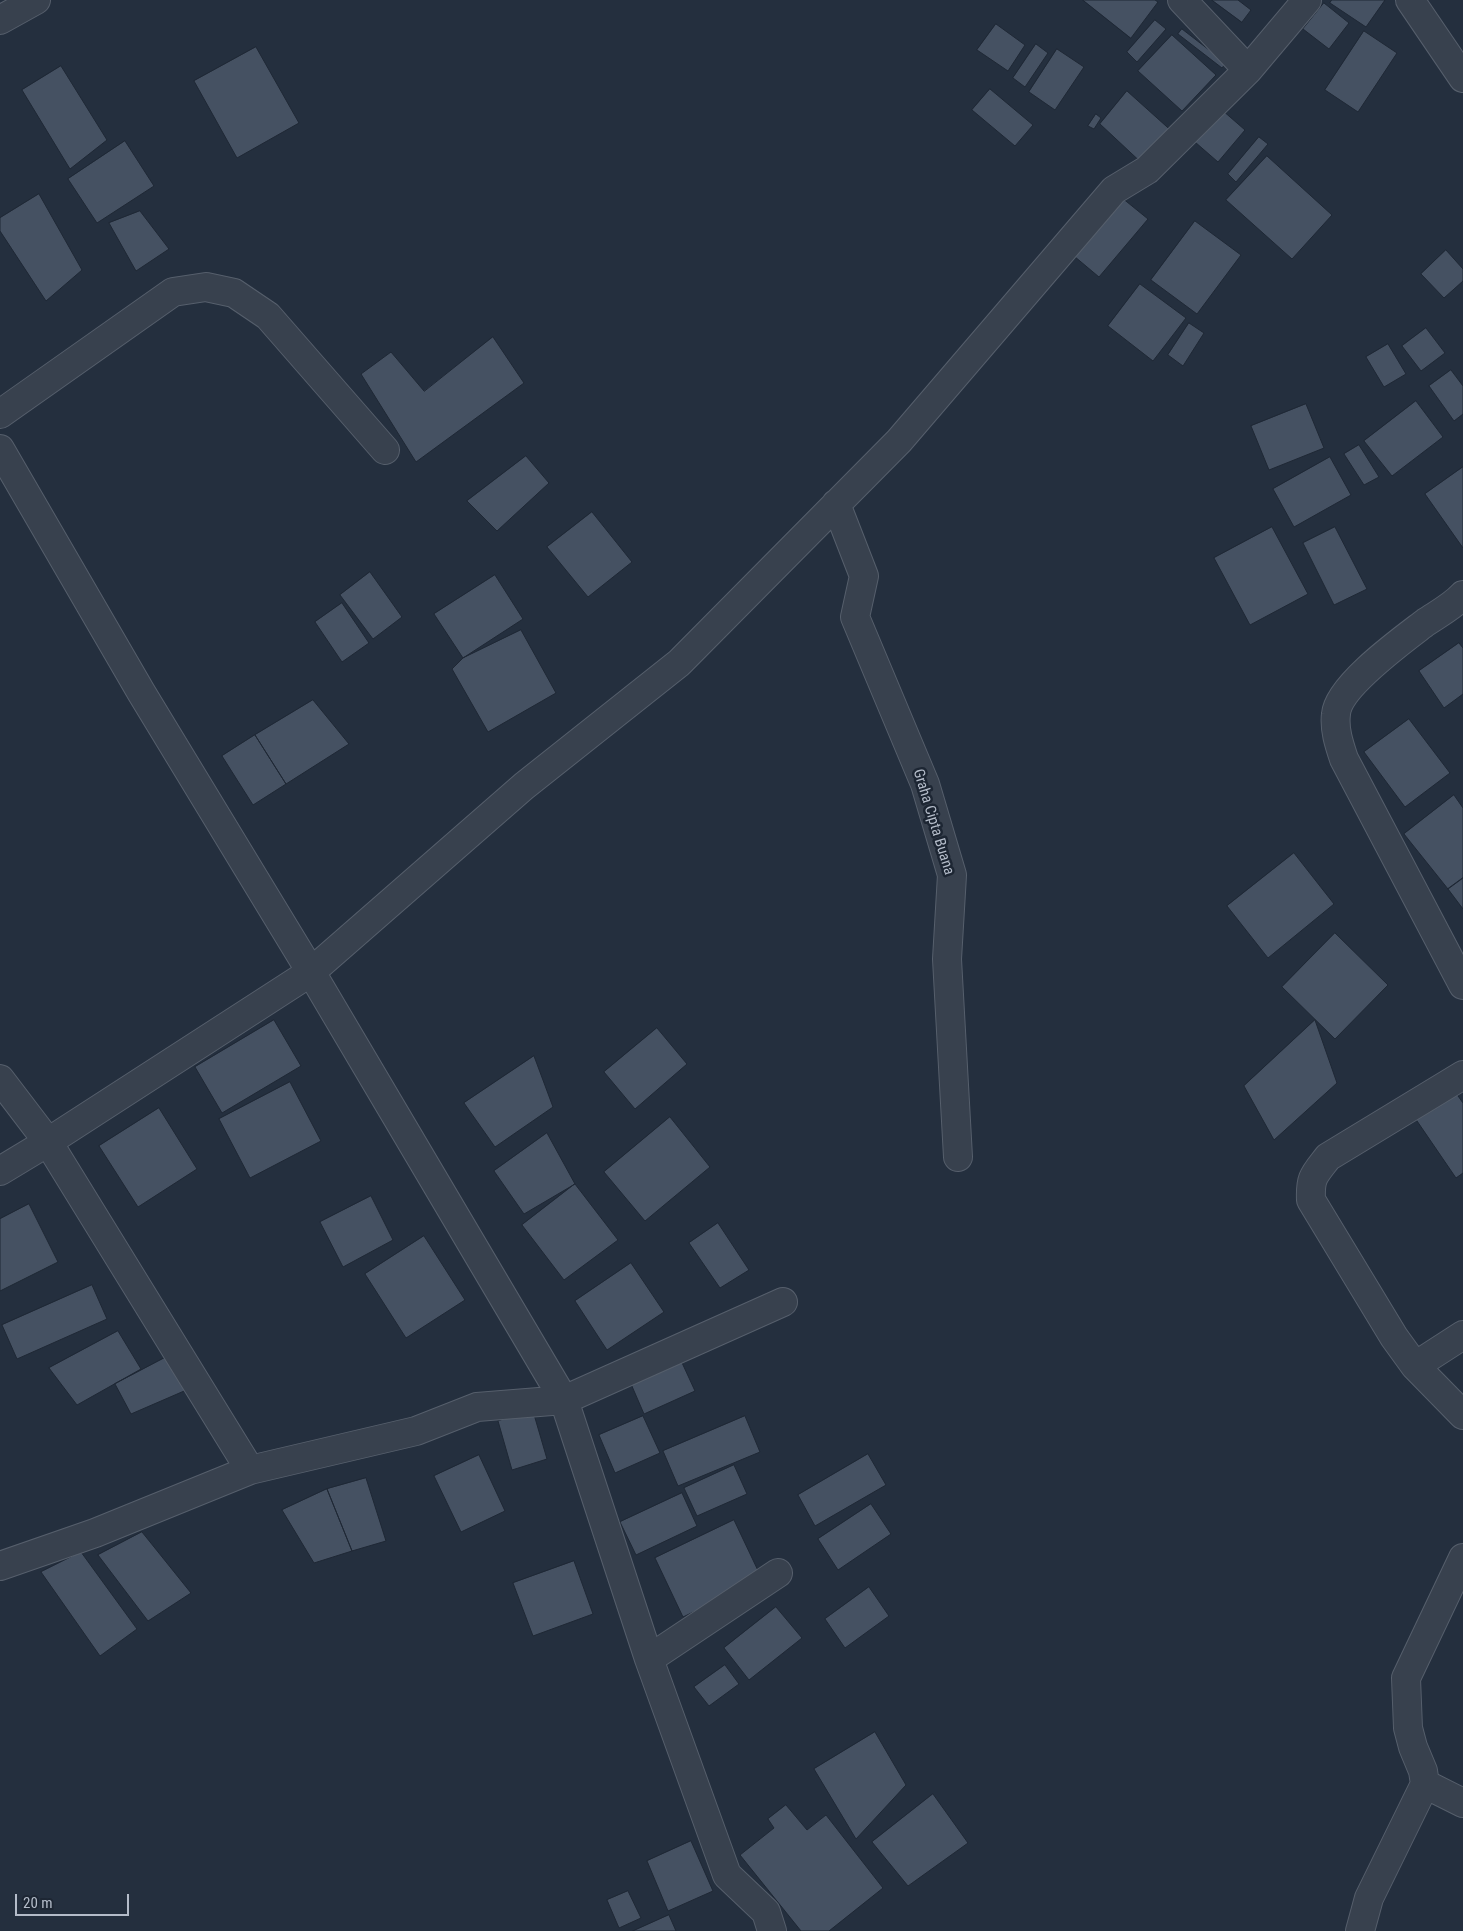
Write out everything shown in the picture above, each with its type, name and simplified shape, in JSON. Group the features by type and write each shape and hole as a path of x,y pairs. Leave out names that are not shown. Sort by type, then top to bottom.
{"street":[{"path":"0,20 36,0"},
{"path":"1182,0 1248,70"},
{"path":"0,1170 48,1142 311,972 524,786 679,663 898,441 1114,190 1148,170 1248,70 1307,0"},
{"path":"1410,0 1463,78"},
{"path":"0,414 173,292 206,287 234,293 268,316 385,450"},
{"path":"0,448 141,692 311,972 564,1400 649,1659 727,1875 766,1912 772,1931"},
{"name":"Graha Cipta Buana","path":"836,504 864,576 855,616 925,784 952,875 947,958 958,1157"},
{"path":"1463,595 1370,667 1340,698 1336,713 1337,737 1344,759 1463,985"},
{"path":"1463,1075 1328,1157 1315,1173 1310,1183 1311,1200 1394,1338 1415,1366 1463,1415"},
{"path":"0,1079 48,1142 250,1470"},
{"path":"0,1566 94,1533 250,1470 416,1431 477,1406 564,1400 784,1302"},
{"path":"1415,1366 1463,1335"},
{"path":"1360,1931 1369,1898 1425,1784 1423,1771 1413,1747 1408,1728 1406,1678 1463,1558"},
{"path":"649,1659 778,1573"},
{"path":"1425,1784 1463,1803"}],"building":[{"path":"1083,0 1155,0 1158,2 1131,38"},
{"path":"1212,0 1238,0 1251,10 1242,22"},
{"path":"1332,0 1385,0 1366,27 1330,3"},
{"path":"1324,3 1349,23 1329,49 1303,29"},
{"path":"1155,20 1166,29 1137,62 1127,52"},
{"path":"996,24 1025,45 1008,71 977,50"},
{"path":"1182,29 1226,63 1222,68 1178,34"},
{"path":"1364,31 1397,53 1358,112 1325,90"},
{"path":"1172,35 1216,75 1182,111 1138,71"},
{"path":"1036,44 1048,53 1025,87 1013,78"},
{"path":"256,47 299,123 237,158 194,81"},
{"path":"1057,49 1084,67 1055,110 1029,92"},
{"path":"61,66 107,140 70,169 22,90"},
{"path":"990,89 1033,125 1015,146 972,110"},
{"path":"1127,91 1176,135 1146,167 1100,124"},
{"path":"1222,110 1245,130 1218,162 1195,142"},
{"path":"1096,114 1101,118 1094,129 1088,126"},
{"path":"1259,137 1268,144 1236,182 1228,174"},
{"path":"125,141 154,186 97,223 68,179"},
{"path":"1267,156 1332,215 1292,259 1226,200"},
{"path":"1116,193 1148,219 1099,277 1068,251"},
{"path":"39,194 82,270 46,301 0,231 0,218"},
{"path":"140,211 169,249 136,271 109,223"},
{"path":"1195,221 1241,255 1197,314 1151,280"},
{"path":"1446,250 1463,269 1463,281 1444,298 1421,274"},
{"path":"1140,284 1186,318 1153,361 1108,326"},
{"path":"1189,323 1204,333 1183,366 1168,355"},
{"path":"1426,328 1445,353 1421,371 1402,346"},
{"path":"493,337 524,383 416,462 361,374 391,352 424,391"},
{"path":"1388,344 1406,374 1384,387 1366,357"},
{"path":"1451,370 1463,386 1463,414 1454,421 1429,386"},
{"path":"1416,401 1443,437 1392,476 1364,441"},
{"path":"1306,404 1324,448 1269,470 1251,426"},
{"path":"1359,445 1379,477 1364,485 1344,454"},
{"path":"526,456 549,483 497,531 467,501"},
{"path":"1330,457 1351,495 1294,527 1273,489"},
{"path":"1463,467 1463,548 1425,494"},
{"path":"592,512 632,562 588,597 547,547"},
{"path":"1272,527 1308,594 1250,625 1214,558"},
{"path":"1335,527 1367,589 1334,605 1303,543"},
{"path":"370,572 402,617 373,639 340,595"},
{"path":"495,575 523,619 463,658 434,614"},
{"path":"342,603 369,643 342,662 315,622"},
{"path":"521,630 556,693 488,732 452,669 463,658"},
{"path":"1459,643 1463,648 1463,694 1444,708 1419,671"},
{"path":"313,700 349,744 286,784 255,735"},
{"path":"1409,719 1450,773 1405,807 1364,752"},
{"path":"255,735 286,784 253,805 222,756"},
{"path":"1454,795 1463,808 1463,878 1448,889 1404,834"},
{"path":"1294,853 1334,904 1268,958 1227,906"},
{"path":"1463,878 1463,909 1448,889"},
{"path":"1335,933 1388,985 1335,1039 1282,987"},
{"path":"274,1020 301,1066 222,1113 195,1067"},
{"path":"1315,1020 1337,1083 1274,1140 1244,1086"},
{"path":"657,1028 687,1064 635,1109 604,1072"},
{"path":"534,1056 553,1107 495,1147 464,1103"},
{"path":"290,1082 321,1141 250,1178 219,1119"},
{"path":"1456,1093 1463,1103 1463,1173 1456,1178 1415,1118"},
{"path":"159,1108 197,1169 138,1207 99,1146"},
{"path":"670,1117 710,1167 645,1221 604,1172"},
{"path":"547,1133 575,1184 524,1214 494,1171"},
{"path":"575,1184 618,1240 564,1280 522,1225"},
{"path":"371,1196 393,1240 343,1267 320,1222"},
{"path":"29,1204 58,1262 0,1291 0,1219"},
{"path":"718,1223 749,1270 720,1288 689,1243"},
{"path":"424,1236 465,1300 406,1338 365,1274"},
{"path":"631,1263 664,1312 607,1350 575,1301"},
{"path":"92,1285 107,1319 17,1359 2,1325"},
{"path":"118,1331 141,1369 77,1405 49,1368"},
{"path":"174,1353 191,1388 131,1414 115,1384"},
{"path":"678,1354 695,1391 644,1414 628,1377"},
{"path":"533,1411 547,1459 512,1470 498,1421"},
{"path":"643,1416 660,1453 615,1473 599,1435"},
{"path":"745,1416 760,1452 678,1486 663,1451"},
{"path":"868,1454 886,1485 815,1526 798,1495"},
{"path":"479,1455 505,1511 461,1532 434,1476"},
{"path":"734,1465 747,1494 697,1516 684,1488"},
{"path":"366,1478 386,1541 352,1551 327,1489"},
{"path":"327,1489 352,1551 314,1563 282,1510"},
{"path":"682,1493 697,1526 636,1555 620,1522"},
{"path":"871,1504 891,1534 838,1570 818,1539"},
{"path":"734,1520 762,1579 683,1617 655,1558"},
{"path":"142,1532 191,1593 148,1621 98,1555"},
{"path":"81,1552 137,1629 100,1656 41,1572"},
{"path":"574,1561 593,1614 533,1636 513,1583"},
{"path":"869,1587 889,1616 845,1648 825,1619"},
{"path":"776,1607 802,1638 749,1680 724,1648"},
{"path":"725,1665 739,1684 709,1706 694,1687"},
{"path":"875,1732 906,1785 856,1839 814,1769"},
{"path":"933,1794 968,1843 908,1886 872,1842"},
{"path":"786,1805 807,1830 826,1815 883,1888 829,1931 801,1931 740,1855 774,1828 768,1819"},
{"path":"691,1841 713,1891 668,1911 647,1861"},
{"path":"628,1891 641,1918 619,1928 607,1900"},
{"path":"669,1915 676,1931 633,1931"}]}
